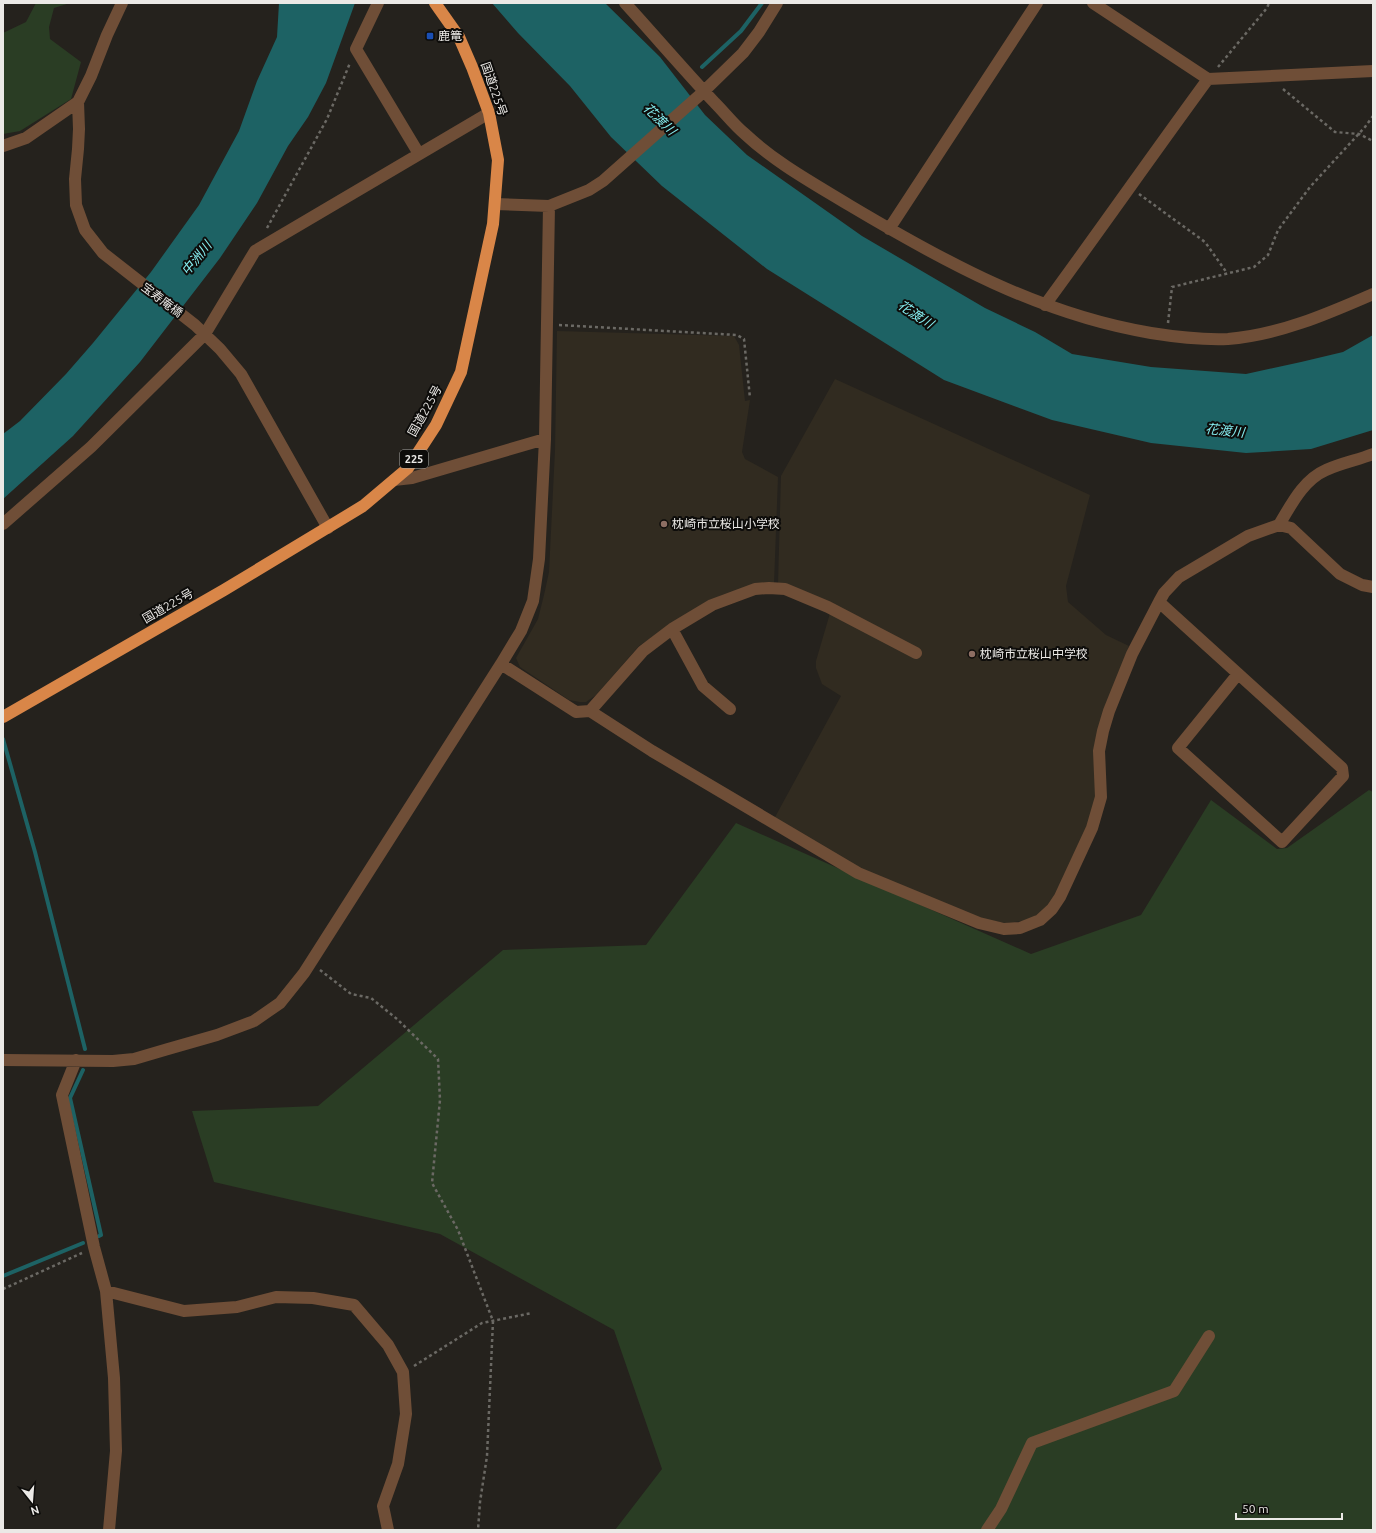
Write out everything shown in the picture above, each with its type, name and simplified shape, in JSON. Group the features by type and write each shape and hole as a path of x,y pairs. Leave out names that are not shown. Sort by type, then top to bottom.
{"highway":[{"name":"国道225号","path":"3,717 224,590 363,506 408,468 436,425 461,372 481,284 495,204 498,160 489,113 472,67 459,38 435,3"}],"street":[{"path":"3,146 26,138 78,102 92,76 107,35 122,3"},
{"path":"378,3 356,50 419,154"},
{"path":"625,3 702,93 744,134 783,165 890,229 990,282 1045,305 1104,323 1167,336 1197,339 1229,338 1262,334 1302,322 1341,308 1373,294"},
{"path":"495,204 549,206 589,190 603,181 702,93 743,53 759,32 777,3"},
{"path":"890,229 1036,3"},
{"path":"1093,3 1208,79 1373,71"},
{"path":"1045,305 1131,188 1152,154 1208,79"},
{"name":"宝寿庵橋","path":"78,102 79,129 75,179 76,204 86,230 103,253 195,325 220,349 241,374 328,528"},
{"path":"3,524 91,447 205,334 255,251 489,113"},
{"path":"3,1060 113,1061 134,1059 217,1034 254,1021 280,1003 310,963 501,664 521,631 532,600 539,559 545,439 549,206"},
{"path":"394,480 412,478 545,439"},
{"path":"1279,525 1294,499 1311,480 1326,470 1373,454"},
{"path":"501,664 576,712 590,711 652,751 858,873 979,923 1004,929 1020,928 1040,920 1052,909 1060,897 1092,828 1101,797 1100,750 1103,731 1109,711 1132,654 1158,602 1164,593 1180,577 1248,536 1279,525 1291,528 1340,574 1362,585 1373,586"},
{"path":"590,711 643,651 672,629 712,605 755,589 785,589 828,607 916,653"},
{"path":"1158,602 1238,674 1342,768 1342,776 1282,842 1178,748 1238,674"},
{"path":"672,629 703,686 730,709"},
{"path":"76,1060 62,1095 94,1247 106,1291 114,1378 116,1443 109,1530"},
{"path":"106,1291 184,1311 237,1307 276,1297 313,1298 354,1305 388,1345 402,1372 406,1414 398,1464 383,1506 388,1530"},
{"path":"987,1530 1001,1510 1032,1443 1174,1391 1209,1336"}],"path":[{"path":"1208,79 1267,8 1269,3"},
{"path":"266,231 327,119 356,50"},
{"path":"1269,76 1335,132 1359,134 1373,141"},
{"path":"1167,336 1172,288 1254,267 1268,254 1278,230 1310,187 1359,134 1373,116"},
{"path":"1131,188 1205,242 1227,273"},
{"path":"547,324 737,334 744,339 750,398"},
{"path":"310,963 351,994 371,998 397,1019 438,1059 440,1100 432,1183 458,1230 493,1321 487,1456 480,1502 478,1530"},
{"path":"3,1289 94,1247"},
{"path":"402,1372 482,1323 532,1313"}],"shaded area":[{"name":"枕崎市立桜山小学校","path":"557,331 734,336 739,345 745,401 750,400 742,452 745,459 778,477 774,584 763,583 722,595 691,612 639,646 596,695 586,702 569,700 520,667 516,658 538,619 549,572 555,450"},
{"name":"枕崎市立桜山中学校","path":"835,379 1090,495 1066,586 1068,602 1106,635 1129,646 1100,724 1096,794 1092,818 1055,898 1043,911 1034,917 1023,921 1006,923 981,919 862,871 774,819 841,696 822,684 816,668 816,661 833,603 778,584 781,476"}],"green space":[{"path":"36,3 70,3 54,8 49,27 50,39 81,62 71,99 20,131 3,134 3,33 26,22"},
{"path":"1369,790 1373,792 1373,1530 615,1530 662,1469 614,1330 440,1234 214,1182 192,1111 318,1106 503,950 646,945 736,823 1031,954 1141,915 1211,800 1277,849 1287,848"}],"water":[{"name":"中洲川","path":"279,3 355,3 326,83 308,117 288,146 257,203 220,258 140,362 73,436 3,499 3,434 20,421 66,374 93,343 151,272 199,205 239,131 257,81 277,37"},
{"name":"花渡川","path":"492,3 605,3 660,57 705,115 747,155 862,236 985,308 1035,332 1072,354 1151,367 1246,374 1343,352 1373,335 1373,430 1311,449 1246,453 1151,443 1052,420 944,380 767,269 662,186 611,137 570,86 518,33"}],"waterway":[{"path":"702,67 741,31 762,3"},
{"path":"3,739 35,852 85,1049"},
{"path":"83,1070 70,1098 101,1235 99,1236"},
{"path":"3,1276 83,1243"}],"place":[{"name":"鹿篭","path":"430,36"},
{"name":"枕崎市立桜山小学校","path":"664,524"},
{"name":"枕崎市立桜山中学校","path":"972,654"}]}
